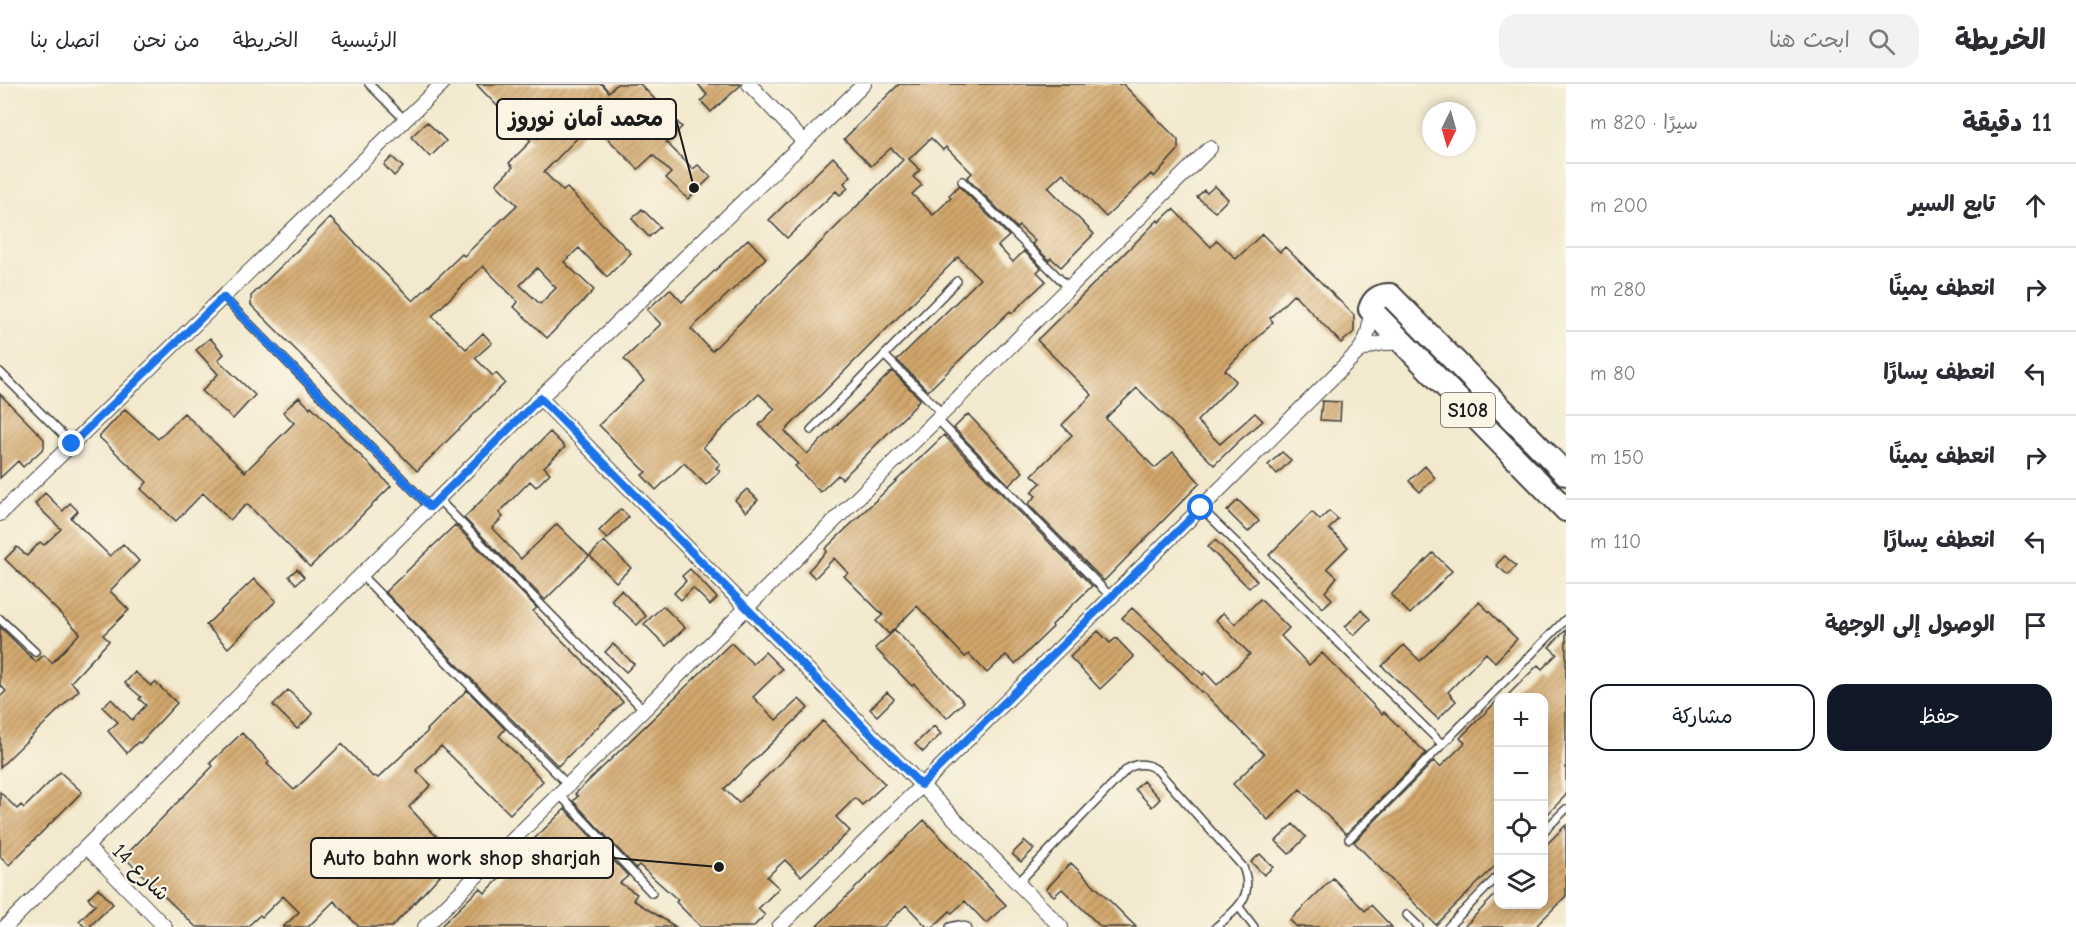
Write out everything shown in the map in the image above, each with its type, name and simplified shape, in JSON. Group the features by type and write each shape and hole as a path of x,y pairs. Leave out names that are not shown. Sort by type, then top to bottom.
{"main road":[{"name":"S108","path":"1566,474 1390,295 1377,298 1370,309 1566,510"}],"street":[{"path":"0,514 442,84"},
{"path":"749,84 804,142"},
{"path":"5,927 540,398 864,84"},
{"path":"425,927 1210,148"},
{"path":"780,927 1358,352 1370,328 1370,309"},
{"path":"1358,352 1385,342 1404,344"},
{"path":"540,398 1061,927"},
{"name":"شارع 14","path":"87,847 165,927"}],"lane":[{"path":"369,84 405,120"},
{"path":"962,181 1069,288"},
{"path":"811,430 957,281"},
{"path":"223,297 644,710"},
{"path":"884,355 1111,597"},
{"path":"0,372 72,444"},
{"path":"1201,508 1442,744"},
{"path":"361,575 564,789 651,893"},
{"path":"0,619 35,652"},
{"path":"1349,839 1566,619"},
{"path":"1018,883 1127,769 1137,764 1149,765 1158,771 1239,859 1246,874 1247,891 1239,907 1216,927"},
{"path":"1548,827 1566,808"},
{"path":"1448,927 1494,880"},
{"path":"1239,907 1254,927"},
{"path":"1407,915 1419,927"},
{"path":"950,927 959,925 967,927"}],"building":[{"path":"476,84 602,84 609,92 617,84 640,84 682,127 666,142 693,169 698,165 711,177 688,199 666,178 671,173 653,155 638,169 592,123 544,172 563,191 567,188 631,253 607,277 579,248 564,262 594,290 547,338 514,307 518,302 483,266 432,316 466,349 483,333 492,343 475,358 493,376 496,373 505,383 417,471 251,305 251,296 330,218 413,301 517,205 496,184 513,167 509,163 531,141","holes":["537,268 556,288 540,304 520,285"]},
{"path":"698,84 740,84 740,86 711,112 701,101 707,95"},
{"path":"899,84 1123,84 1178,140 1178,150 1154,177 1151,174 1106,217 1063,173 1048,187 1094,234 1061,267 1051,258 1049,260 1032,244 1035,241 1019,226 1017,228 967,178 972,173 946,147 943,150 931,138 909,159 920,170 913,177 922,185 912,194 933,215 951,198 949,195 959,186 1009,236 998,246 1013,262 1024,251 1041,268 1037,272 1046,281 1012,313 1010,311 928,391 897,360 980,279 958,257 785,431 807,454 892,371 920,399 842,479 838,475 820,492 795,466 798,464 759,425 775,409 759,394 703,447 720,464 716,468 720,471 706,485 684,463 656,490 642,475 646,472 599,425 644,381 624,359 661,324 647,310 670,289 682,302 748,239 766,258 691,329 712,351 903,160 891,148 871,166 844,139"},
{"path":"427,122 446,141 430,157 411,137"},
{"path":"392,157 403,167 394,176 384,165"},
{"path":"833,157 851,176 844,183 848,188 840,195 836,191 787,238 769,220"},
{"path":"1215,186 1228,199 1215,212 1197,197 1204,190 1207,193"},
{"path":"642,209 660,227 649,237 632,219"},
{"path":"1173,209 1211,247 1217,240 1236,259 1262,234 1280,252 1285,247 1354,315 1354,332 1341,343 1294,294 1270,318 1273,322 1225,370 1236,381 1197,421 1220,444 1255,413 1263,421 1214,465 1137,388 1108,416 1106,419 1155,468 1173,452 1200,483 1104,581 1028,504 1036,496 1031,492 1041,483 1032,475 1072,435 1062,425 1092,395 1037,340 1158,220 1159,222"},
{"path":"210,338 224,354 218,360 255,395 233,419 202,391 218,374 196,350"},
{"path":"0,394 44,439 44,448 23,467 18,461 0,478"},
{"path":"299,397 310,408 311,406 391,486 310,567 247,504 230,520 203,493 176,521 141,489 147,482 99,437 125,409 158,439 184,413 245,472 294,423 283,412"},
{"path":"1322,401 1341,402 1340,421 1320,420"},
{"path":"968,414 1023,472 1009,485 954,428"},
{"path":"550,432 565,447 544,467 550,473 536,487 530,481 499,513 503,517 492,528 521,559 557,524 589,556 545,600 464,518"},
{"path":"944,435 1092,586 1015,664 1006,655 987,673 969,654 965,657 917,606 889,634 876,621 883,615 844,576 848,573 834,558 815,578 808,571 827,551 825,549"},
{"path":"1282,452 1291,460 1277,474 1268,465"},
{"path":"1425,466 1435,478 1420,492 1409,481"},
{"path":"747,489 758,500 746,512 735,500"},
{"path":"45,493 63,511 70,503 78,511 71,518 110,556 123,544 139,561 110,591 129,610 103,635 109,641 71,682 79,690 0,767 0,697 6,691 0,685 0,627 36,662 44,655 52,663 80,633 5,559 17,547 27,556 40,542 44,545 61,529 35,504"},
{"path":"1238,500 1259,521 1248,532 1227,511"},
{"path":"621,509 629,517 607,539 599,531"},
{"path":"1329,511 1338,519 1329,529 1348,547 1327,568 1337,577 1325,592 1332,599 1323,608 1269,555 1312,512 1320,520"},
{"path":"455,525 537,608 533,611 623,702 558,766 385,592"},
{"path":"1215,540 1257,581 1249,588 1208,547"},
{"path":"604,541 631,568 616,582 590,556"},
{"path":"1433,553 1452,571 1410,614 1391,595"},
{"path":"1505,556 1516,566 1508,575 1496,565"},
{"path":"297,569 304,577 296,584 289,576"},
{"path":"690,569 717,598 710,605 693,588 681,600 674,593 686,581 682,576"},
{"path":"254,579 276,601 228,648 206,625"},
{"path":"621,590 646,616 637,625 611,600"},
{"path":"1260,599 1289,628 1281,636 1309,665 1322,653 1382,714 1384,712 1426,753 1346,834 1300,789 1268,820 1233,784 1264,754 1202,691 1122,618 1132,608 1203,675 1205,672 1217,685 1250,654 1216,620 1223,613 1235,624"},
{"path":"1479,602 1517,639 1495,662 1486,653 1448,692 1456,701 1438,719 1382,666 1404,645 1420,661"},
{"path":"663,606 685,628 666,646 644,624"},
{"path":"1361,610 1370,619 1354,635 1345,627"},
{"path":"895,630 964,702 947,718 875,648"},
{"path":"1566,630 1566,795 1548,814 1548,693 1510,693 1538,665 1542,669 1557,654 1549,647"},
{"path":"1098,631 1110,643 1116,638 1134,657 1100,689 1070,657"},
{"path":"731,643 753,664 765,652 782,669 753,697 776,720 799,699 808,708 724,789 739,803 823,721 885,784 862,805 855,798 836,817 850,831 801,876 785,860 767,877 779,888 758,909 765,915 753,927 701,927 676,902 678,900 639,865 636,868 573,801 578,796 575,794"},
{"path":"613,644 634,664 626,672 605,652"},
{"path":"135,672 151,686 155,682 177,703 140,743 138,742 127,753 108,731 118,722 102,707 111,699 132,720 146,705 139,699 141,697 125,683"},
{"path":"288,690 313,714 297,729 273,705"},
{"path":"467,690 505,729 499,736 543,781 510,814 441,746 416,770 431,785 409,807 458,856 392,927 359,927 334,901 308,927 283,927 299,912 283,896 262,917 260,915 247,927 196,927 124,857 213,766 210,763 242,733 269,762 267,764 294,790 342,744 373,777 378,778"},
{"path":"887,692 894,699 877,716 870,709"},
{"path":"1494,704 1494,867 1436,925 1354,842 1434,761 1440,767 1465,743 1460,738"},
{"path":"934,726 941,734 923,752 915,744"},
{"path":"60,772 82,792 9,865 0,856 0,792 17,809 21,805 24,808"},
{"path":"1143,781 1160,799 1152,807 1135,789"},
{"path":"565,809 628,876 620,883 637,894 633,900 676,927 440,927 480,888 485,893 508,870 505,867"},
{"path":"924,820 1006,905 986,923 965,901 933,927 927,927 906,905 883,927 816,927"},
{"path":"1293,824 1306,837 1289,854 1276,841"},
{"path":"1566,825 1566,896 1535,927 1464,927 1494,896 1494,909 1548,909 1548,843"},
{"path":"1025,841 1034,849 1021,862 1012,854"},
{"path":"1260,854 1273,867 1264,875 1251,862"},
{"path":"1071,863 1136,927 1101,927 1062,889 1054,896 1046,889"},
{"path":"1333,878 1365,911 1371,905 1392,927 1297,927 1290,920"},
{"path":"98,888 113,904 89,927 85,927 79,921 95,905 88,898"}],"place":[{"name":"محمد أمان نوروز","path":"694,188"},
{"name":"Auto bahn work shop sharjah","path":"719,867"}],"route":[{"path":"72,444 223,297 430,507 540,398 921,785 1201,508"}]}
